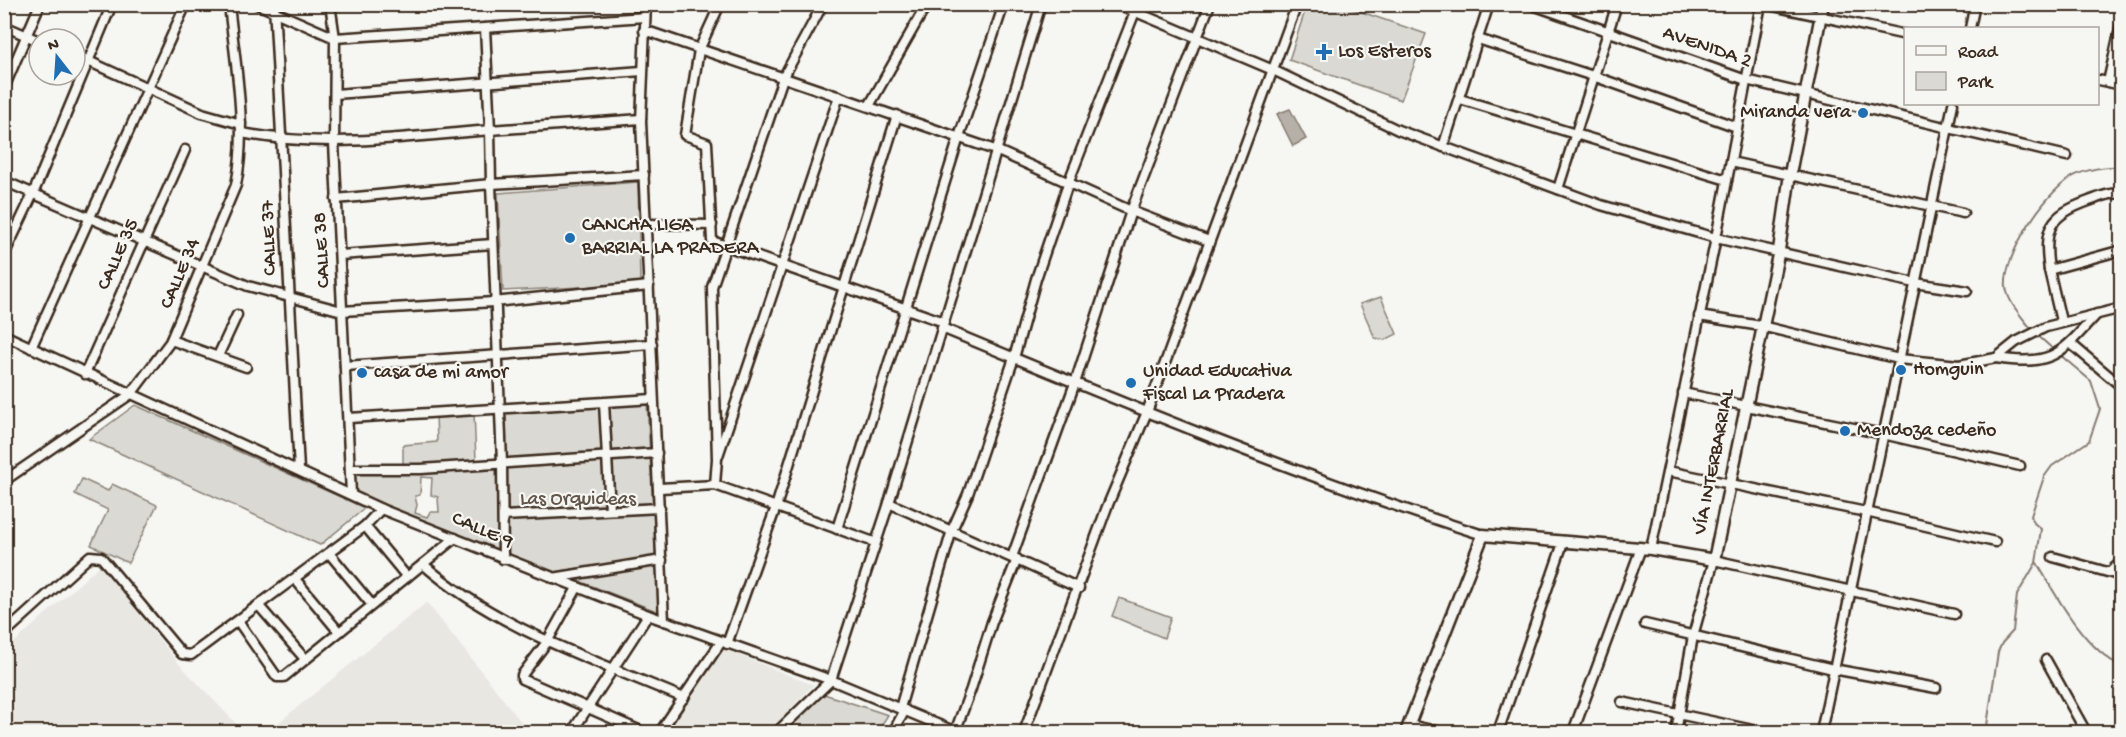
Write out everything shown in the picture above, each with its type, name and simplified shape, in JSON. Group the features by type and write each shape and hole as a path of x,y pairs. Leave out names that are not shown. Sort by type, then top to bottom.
{"main road":[{"name":"VÍA INTERBARRIAL","path":"1483,535 1646,549 1714,560 1744,407 1779,250 1790,174 1824,4"},
{"path":"1408,728 1483,535"}],"street":[{"path":"4,87 40,4"},
{"path":"4,255 33,194 112,4"},
{"path":"31,348 186,4"},
{"name":"CALLE 34","path":"4,481 131,394 171,340 236,185 242,129 229,4"},
{"path":"257,4 274,8 335,38 645,17"},
{"name":"CALLE 38","path":"330,4 335,38 334,143 351,494"},
{"path":"646,4 641,119 653,399 660,488 664,621"},
{"path":"720,4 699,50 685,135 707,143 712,241 907,309 1014,358 1147,412 1405,510 1483,535"},
{"path":"715,484 717,459 712,287 783,78 823,4"},
{"path":"869,106 927,4"},
{"path":"837,529 959,136 1004,4"},
{"path":"777,732 831,680 874,542 889,503 1041,4"},
{"path":"1117,4 1137,9 1197,39 1273,70 1359,113 1443,147 1601,205 1716,238 1779,250 1915,283 1967,291"},
{"path":"955,732 972,689 992,621 1075,383 1131,211 1210,4"},
{"path":"1024,732 1107,507 1147,412 1297,4"},
{"path":"1443,147 1489,4"},
{"name":"AVENIDA 2","path":"1530,4 1746,80 2067,156"},
{"path":"1558,189 1617,4"},
{"path":"1573,732 1646,549 1668,471 1762,4 1904,35"},
{"path":"1970,27 1975,4"},
{"name":"CALLE 37","path":"274,8 283,141 299,470"},
{"path":"893,732 903,709 952,530 968,494 1014,358 1036,279 1069,181 1137,9"},
{"path":"2108,82 2121,20"},
{"path":"4,26 26,36"},
{"path":"485,28 498,410 502,463 503,559"},
{"path":"644,30 959,136 1069,181 1131,211 1209,242"},
{"path":"1478,39 1593,76 1737,127"},
{"path":"88,60 202,113 242,129 283,141 334,143 641,119"},
{"path":"335,94 642,71"},
{"path":"2099,80 2121,85"},
{"path":"717,459 839,96"},
{"path":"1460,99 1727,180"},
{"path":"1821,732 1953,105"},
{"path":"660,732 724,643 776,507 897,115"},
{"name":"CALLE 35","path":"85,374 185,150"},
{"path":"1731,162 1931,204 1963,213"},
{"path":"336,199 491,184 644,175"},
{"path":"4,180 248,286 342,311 494,302 649,286"},
{"path":"2061,321 2046,248 2049,229 2054,219 2078,205 2113,193 2121,194"},
{"path":"647,225 712,225"},
{"path":"340,255 493,244"},
{"path":"2049,270 2121,250"},
{"path":"1996,358 2024,338 2046,327 2061,321 2121,308"},
{"path":"1699,316 1761,326 1899,359 1959,365 1996,358 2033,362 2050,358 2062,351 2098,313"},
{"path":"218,356 237,315"},
{"name":"CALLE 9","path":"4,335 381,509 648,615 831,680 955,732"},
{"path":"171,340 246,367"},
{"path":"2070,343 2121,387"},
{"path":"345,366 652,344"},
{"path":"1683,393 1883,434 2020,466"},
{"path":"349,418 653,399"},
{"path":"604,403 610,510"},
{"path":"350,469 421,469 657,453"},
{"path":"1668,471 1866,512 1995,542"},
{"path":"660,488 715,484 874,542"},
{"path":"889,503 1079,588"},
{"path":"503,516 660,508"},
{"path":"4,634 94,555 101,557 186,656 295,579 365,525 381,509"},
{"path":"365,525 407,577"},
{"path":"238,621 277,677 284,677 455,538"},
{"path":"1498,732 1563,543"},
{"path":"329,553 372,605"},
{"path":"2053,557 2121,576"},
{"path":"552,578 662,560"},
{"path":"1676,732 1693,636 1714,560 1954,614"},
{"path":"2110,572 2121,561"},
{"path":"423,564 449,586 547,642 684,698"},
{"path":"295,579 339,632"},
{"path":"577,588 547,642 522,675 522,679 644,732"},
{"path":"259,606 305,659"},
{"path":"572,732 648,615"},
{"path":"1644,624 1833,669 1936,688"},
{"path":"2046,660 2086,732"},
{"path":"1622,702 1762,732"},
{"path":"1408,728 1441,732"}],"shaded area":[{"path":"1290,109 1306,139 1293,146 1277,114"},
{"path":"100,565 179,664 244,732 5,732 5,651"},
{"path":"426,603 529,732 267,732"},
{"path":"722,648 813,685 769,732 663,732"}],"green space":[{"path":"1307,5 1341,5 1426,34 1401,100 1289,60"},
{"name":"CANCHA LIGA BARRIAL LA PRADERA","path":"638,182 640,284 503,291 498,193"},
{"path":"1381,297 1397,334 1385,340 1375,338 1360,304"},
{"name":"Las Orquideas","path":"647,403 659,612 507,553 501,413"},
{"path":"135,405 365,508 320,545 89,439"},
{"path":"474,411 476,461 499,462 403,467 403,445 437,442 436,413"},
{"path":"501,470 502,555 353,495 350,473","holes":["421,477 432,478 431,495 438,497 439,512 430,512 427,517 415,513 417,505 415,496 420,495"]},
{"path":"82,479 108,491 112,484 157,505 128,563 91,545 108,510 75,494"},
{"path":"1119,598 1171,617 1164,638 1112,616"},
{"path":"824,694 888,715 877,732 783,732"}],"waterway":[{"path":"2032,330 2013,304 2006,287 2007,274 2018,242 2038,210 2061,185 2072,177 2096,169 2122,167"},
{"path":"2036,334 2054,350"},
{"path":"1986,732 1998,652 2002,643 2013,631 2017,595 2036,563 2041,529 2034,523 2031,516 2044,477 2052,466 2089,441 2100,409 2091,381 2059,354"},
{"path":"2037,563 2084,635 2108,658 2122,667"}],"place":[{"name":"Los Esteros","path":"1324,52"},
{"name":"Miranda vera","path":"1863,113"},
{"name":"CANCHA LIGA BARRIAL LA PRADERA","path":"570,238"},
{"name":"Homguin","path":"1901,370"},
{"name":"casa de mi amor","path":"362,373"},
{"name":"Unidad Educativa Fiscal La Pradera","path":"1131,383"},
{"name":"Mendoza cedeño","path":"1845,431"}]}
